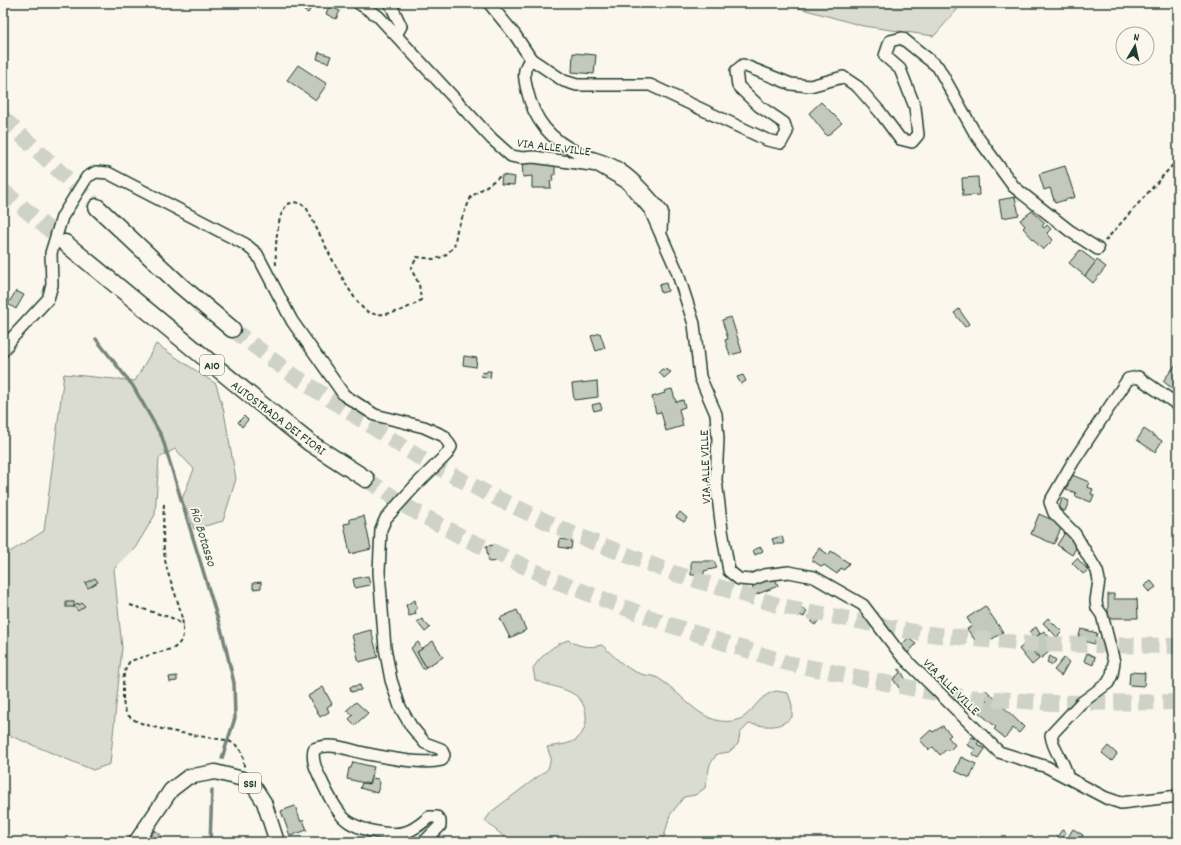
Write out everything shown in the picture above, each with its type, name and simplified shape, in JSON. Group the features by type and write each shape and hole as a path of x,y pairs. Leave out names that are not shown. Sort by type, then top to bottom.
{"highway":[{"path":"97,207 181,286 232,329"},
{"name":"AUTOSTRADA DEI FIORI","path":"65,243 310,443 366,479"}],"main road":[{"name":"SS1","path":"136,842 171,790 188,778 215,772 244,779 255,788 264,802 278,842"}],"street":[{"name":"VIA ALLE VILLE","path":"358,3 378,16 459,101 492,139 511,156 522,158 534,157 598,166 627,183 650,210 676,271 694,324 700,378 716,414 718,439 716,480 729,570 738,579 751,580 764,574 789,572 814,577 863,605 901,655 999,752 1047,767 1067,776 1106,798 1121,802 1131,803 1178,796"},
{"path":"390,3 401,26 396,35"},
{"path":"488,3 515,35 532,59 564,82 577,84 650,85 767,140 781,143 787,132 784,123 759,106 738,86 736,71 743,65 791,84 810,86 843,77 858,87 880,112 900,139 912,142 918,135 915,107 900,69 886,56 890,41 902,38 938,67 976,135 1014,188 1070,231 1098,249"},
{"path":"532,59 525,65 524,77 530,101 544,129 557,141 580,153 605,160 621,169 641,186 662,211 660,234"},
{"path":"3,351 12,338 48,299 52,285 51,253 62,217 87,177 96,172 108,173 245,244 257,254 292,321 344,394 375,415 424,428 444,436 451,447 447,454 414,486 386,518 381,529 379,572 386,648 391,680 400,707 411,726 425,743 441,749 444,755 442,760 432,763 370,754 332,746 321,746 314,749 313,752 313,763 325,789 343,817 355,827 374,832 405,833 417,828 429,817 437,817 440,821 440,826 424,842"},
{"path":"1067,776 1066,769 1053,747 1051,735 1081,703 1108,683 1112,675 1114,662 1102,615 1097,608 1096,601 1099,580 1097,572 1075,534 1054,513 1050,502 1073,462 1128,379 1138,377 1178,405"}],"path":[{"path":"1098,249 1178,159"},
{"path":"275,286 277,278 276,249 281,214 286,206 290,203 297,202 306,207 331,258 358,302 368,312 381,314 413,305 421,300 419,284 411,269 417,258 433,259 443,257 454,247 457,230 471,197 502,175"},
{"path":"164,504 163,544 166,565 183,625 184,634 180,643 174,648 130,661 124,670 124,704 128,716 145,725 226,740 236,744 242,751 244,759 244,779"},
{"path":"130,606 172,618 183,625"}],"shaded area":[{"path":"795,3 963,3 934,36 863,26 799,8"},
{"path":"156,344 216,384 224,412 236,479 223,521 194,529 182,499 194,469 175,449 159,458 155,515 135,548 114,569 122,648 110,764 93,770 6,734 3,715 3,556 44,531 64,374 135,381"},
{"path":"568,640 585,646 602,645 630,669 641,674 658,678 670,686 695,709 714,720 737,720 745,716 765,696 776,691 788,693 792,705 792,717 782,724 772,726 749,724 740,733 738,744 729,752 717,754 710,764 705,788 695,795 684,797 670,815 664,837 659,842 507,842 502,835 485,821 491,812 548,769 551,758 547,747 576,740 583,732 585,727 585,709 583,704 575,695 566,690 535,680 533,668 536,663 553,648"}],"building":[{"path":"291,3 314,3 308,13"},
{"path":"329,6 340,11 336,19 326,14"},
{"path":"319,52 331,56 328,63 317,59"},
{"path":"573,53 596,55 594,74 572,72"},
{"path":"298,65 327,84 316,100 287,80"},
{"path":"821,102 842,123 827,136 809,113"},
{"path":"522,161 555,162 555,175 552,175 553,181 550,181 551,188 532,188 532,176 523,177"},
{"path":"1065,166 1075,197 1055,203 1050,188 1044,190 1039,174"},
{"path":"502,175 515,177 514,185 501,184"},
{"path":"978,177 979,195 963,196 962,178"},
{"path":"1015,197 1019,215 1002,218 999,200"},
{"path":"1032,211 1045,223 1042,226 1044,228 1047,225 1051,229 1047,233 1053,240 1043,250 1023,228 1025,226 1020,220"},
{"path":"1080,250 1096,262 1085,276 1069,263"},
{"path":"1097,260 1106,267 1093,283 1085,276"},
{"path":"666,283 668,291 661,293 659,285"},
{"path":"16,291 24,295 16,309 8,304"},
{"path":"959,309 969,324 965,327 954,313"},
{"path":"731,317 742,352 730,355 725,340 728,339 722,320"},
{"path":"600,333 605,348 596,351 591,336"},
{"path":"464,356 477,358 476,367 463,365"},
{"path":"1177,363 1178,364 1178,393 1163,381"},
{"path":"662,369 671,372 664,378 659,372"},
{"path":"487,371 491,371 490,378 481,376 482,372 486,373"},
{"path":"743,375 746,381 741,384 737,377"},
{"path":"597,381 598,397 574,400 572,384"},
{"path":"672,389 676,402 683,400 685,407 679,409 683,426 666,431 661,412 656,413 652,397"},
{"path":"600,403 602,409 594,411 592,405"},
{"path":"244,416 248,420 242,427 238,422"},
{"path":"1144,429 1162,441 1155,452 1137,440"},
{"path":"1072,475 1089,482 1087,487 1093,489 1091,494 1094,495 1091,502 1075,496 1076,493 1066,489"},
{"path":"1062,498 1069,501 1065,511 1059,509"},
{"path":"680,512 687,518 684,522 676,517"},
{"path":"1039,514 1050,519 1052,516 1058,519 1056,524 1062,526 1054,544 1031,534"},
{"path":"364,516 371,549 350,554 344,524 350,523 350,519"},
{"path":"1066,531 1079,543 1072,555 1057,545"},
{"path":"782,536 784,544 774,544 772,539"},
{"path":"560,539 572,541 571,549 559,547"},
{"path":"495,545 498,561 489,562 486,546"},
{"path":"761,547 763,551 755,555 753,550"},
{"path":"819,548 829,555 831,551 849,563 844,570 841,568 837,574 824,565 822,567 812,560"},
{"path":"1077,558 1088,570 1083,574 1072,563"},
{"path":"691,561 714,561 717,568 704,571 704,575 691,575"},
{"path":"368,576 370,585 355,588 353,579"},
{"path":"95,578 98,582 88,588 85,583"},
{"path":"775,578 778,586 755,595 752,586"},
{"path":"1151,581 1156,587 1149,592 1144,586"},
{"path":"261,582 261,588 253,589 253,583"},
{"path":"1108,594 1114,594 1114,599 1137,599 1138,618 1108,618"},
{"path":"415,600 417,609 415,610 416,614 409,616 406,605"},
{"path":"66,602 74,602 74,607 66,607"},
{"path":"78,603 79,605 82,603 85,606 78,611 74,607"},
{"path":"791,603 807,611 804,617 788,609"},
{"path":"985,606 1003,632 980,647 967,629 972,626 967,618"},
{"path":"517,610 526,630 510,638 500,618"},
{"path":"810,614 819,620 815,625 811,622 813,620 808,617"},
{"path":"1048,618 1062,632 1057,637 1043,623"},
{"path":"422,619 430,628 425,632 417,622"},
{"path":"1036,627 1040,634 1034,638 1029,632"},
{"path":"1081,629 1097,633 1094,644 1078,639"},
{"path":"371,630 378,657 359,662 352,635"},
{"path":"1044,631 1050,638 1047,640 1053,649 1040,659 1029,642"},
{"path":"908,638 916,644 908,653 901,646"},
{"path":"433,641 443,657 426,667 417,652"},
{"path":"418,642 422,649 417,652 426,667 423,669 411,648"},
{"path":"1026,643 1039,659 1032,665 1019,649"},
{"path":"1087,653 1095,657 1093,665 1084,661"},
{"path":"1050,656 1056,660 1053,665 1047,662"},
{"path":"1064,658 1069,662 1061,676 1054,670"},
{"path":"900,669 907,682 899,688 893,679 900,673 898,670"},
{"path":"1130,672 1145,673 1144,686 1129,685"},
{"path":"177,676 177,681 170,682 169,677"},
{"path":"360,685 361,690 351,692 350,687"},
{"path":"323,687 332,704 327,707 329,712 320,717 308,696"},
{"path":"986,690 1024,727 1019,733 1013,728 1005,738 994,729 996,727 977,711 987,700 982,696"},
{"path":"356,702 368,713 355,725 349,719 353,715 347,710"},
{"path":"943,726 951,735 948,737 955,745 949,751 947,749 940,755 933,747 929,750 920,740 931,730 933,732"},
{"path":"972,737 979,741 977,744 985,749 979,758 972,754 975,749 967,745"},
{"path":"1108,746 1117,754 1112,761 1102,753"},
{"path":"961,757 976,764 970,778 955,771"},
{"path":"353,762 374,767 369,784 347,779 349,768 351,768"},
{"path":"372,778 378,779 380,783 377,793 360,788 362,783 369,784"},
{"path":"295,806 301,822 303,820 307,830 290,836 281,811"},
{"path":"1073,829 1083,835 1080,842 1065,842"},
{"path":"155,830 164,838 161,842 157,842 150,836"},
{"path":"1062,830 1066,832 1062,840 1057,837"}],"waterway":[{"name":"Rio Botasso","path":"96,339 133,386 162,437 223,636 234,683 235,718 222,758"},
{"name":"Rio Botasso","path":"210,842 212,790"}],"tunnel":[{"path":"3,118 97,207"},
{"path":"3,191 65,243"},
{"path":"232,329 290,373 420,458 492,496 573,534 673,573 781,606 919,633 1027,644 1178,646"},
{"path":"366,479 409,508 464,538 556,581 667,624 787,663 951,696 1053,703 1178,702"}]}
